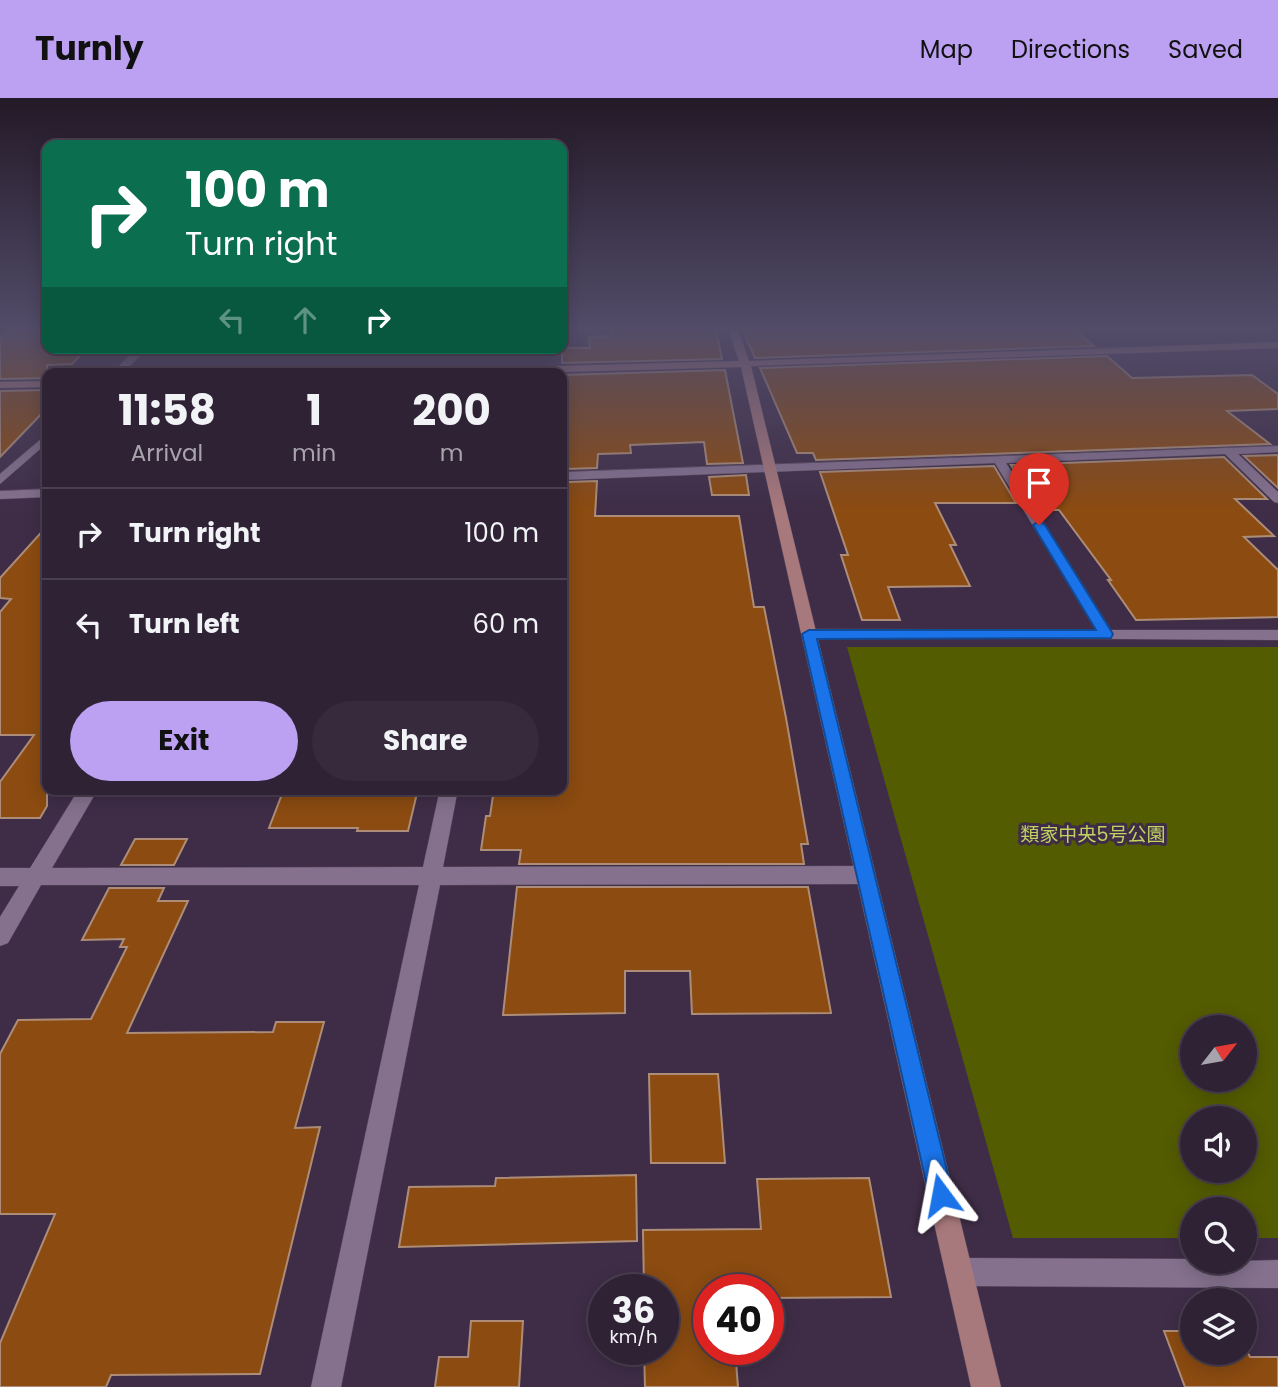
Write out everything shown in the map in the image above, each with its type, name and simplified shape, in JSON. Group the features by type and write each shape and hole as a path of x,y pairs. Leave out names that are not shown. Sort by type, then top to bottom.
{"street":[{"path":"751,389 986,1387"},
{"path":"0,481 42,442"},
{"path":"567,476 1278,449"},
{"path":"1228,451 1278,499"},
{"path":"998,459 1106,634"},
{"path":"0,495 42,494"},
{"path":"809,634 1278,635"},
{"path":"0,936 85,795"},
{"path":"326,1387 448,795"},
{"path":"0,877 865,875"},
{"path":"959,1272 1278,1274"}],"green space":[{"name":"類家中央5号公園","path":"847,647 1278,647 1278,1238 1257,1238 1257,1197 1180,1197 1180,1238 1013,1238"}],"building":[{"path":"567,389 729,389 743,463 707,464 704,442 630,445 631,453 598,454 597,468 567,469"},
{"path":"769,389 1271,389 1278,394 1278,409 1227,411 1270,444 816,460 813,453 797,453"},
{"path":"42,390 42,413 0,457 0,391"},
{"path":"1278,455 1278,488 1244,456"},
{"path":"1224,457 1267,499 1235,499 1274,536 1244,537 1278,570 1278,617 1136,620 1108,580 1111,580 1059,510 1046,510 1041,503 1034,503 1011,465"},
{"path":"994,466 1016,503 935,503 956,545 950,545 970,586 888,587 900,620 862,620 841,555 848,555 820,472"},
{"path":"746,475 749,495 712,495 709,477"},
{"path":"597,481 595,516 739,516 754,607 764,607 786,718 808,844 801,844 804,864 519,864 521,850 481,850 486,816 490,816 493,795 567,795 567,482"},
{"path":"42,532 42,795 47,795 47,806 40,818 0,818 0,782 34,735 0,735 0,612 11,599 0,598 0,578"},
{"path":"282,795 417,795 408,831 269,828"},
{"path":"135,839 187,839 174,865 121,865"},
{"path":"517,887 808,887 831,1013 692,1014 690,971 625,971 625,1013 503,1015"},
{"path":"109,888 164,888 158,901 188,901 127,1033 273,1032 276,1022 324,1022 295,1128 320,1127 260,1374 111,1375 106,1387 0,1387 0,1343 55,1214 0,1214 0,1054 18,1020 91,1019 127,947 120,947 124,939 82,940"},
{"path":"649,1074 718,1074 725,1163 651,1163"},
{"path":"636,1175 637,1241 399,1247 409,1187 495,1186 496,1178"},
{"path":"869,1178 891,1297 784,1298 784,1274 693,1274 693,1365 736,1365 738,1387 645,1387 644,1365 679,1365 679,1274 644,1274 643,1230 761,1229 757,1179"},
{"path":"471,1321 523,1321 519,1387 435,1387 439,1357 468,1357"},
{"path":"1164,1331 1180,1331 1180,1365 1257,1365 1257,1357 1278,1357 1278,1387 1185,1387"}],"route":[{"path":"941,1195 809,634 1106,634 1039,525"}]}
